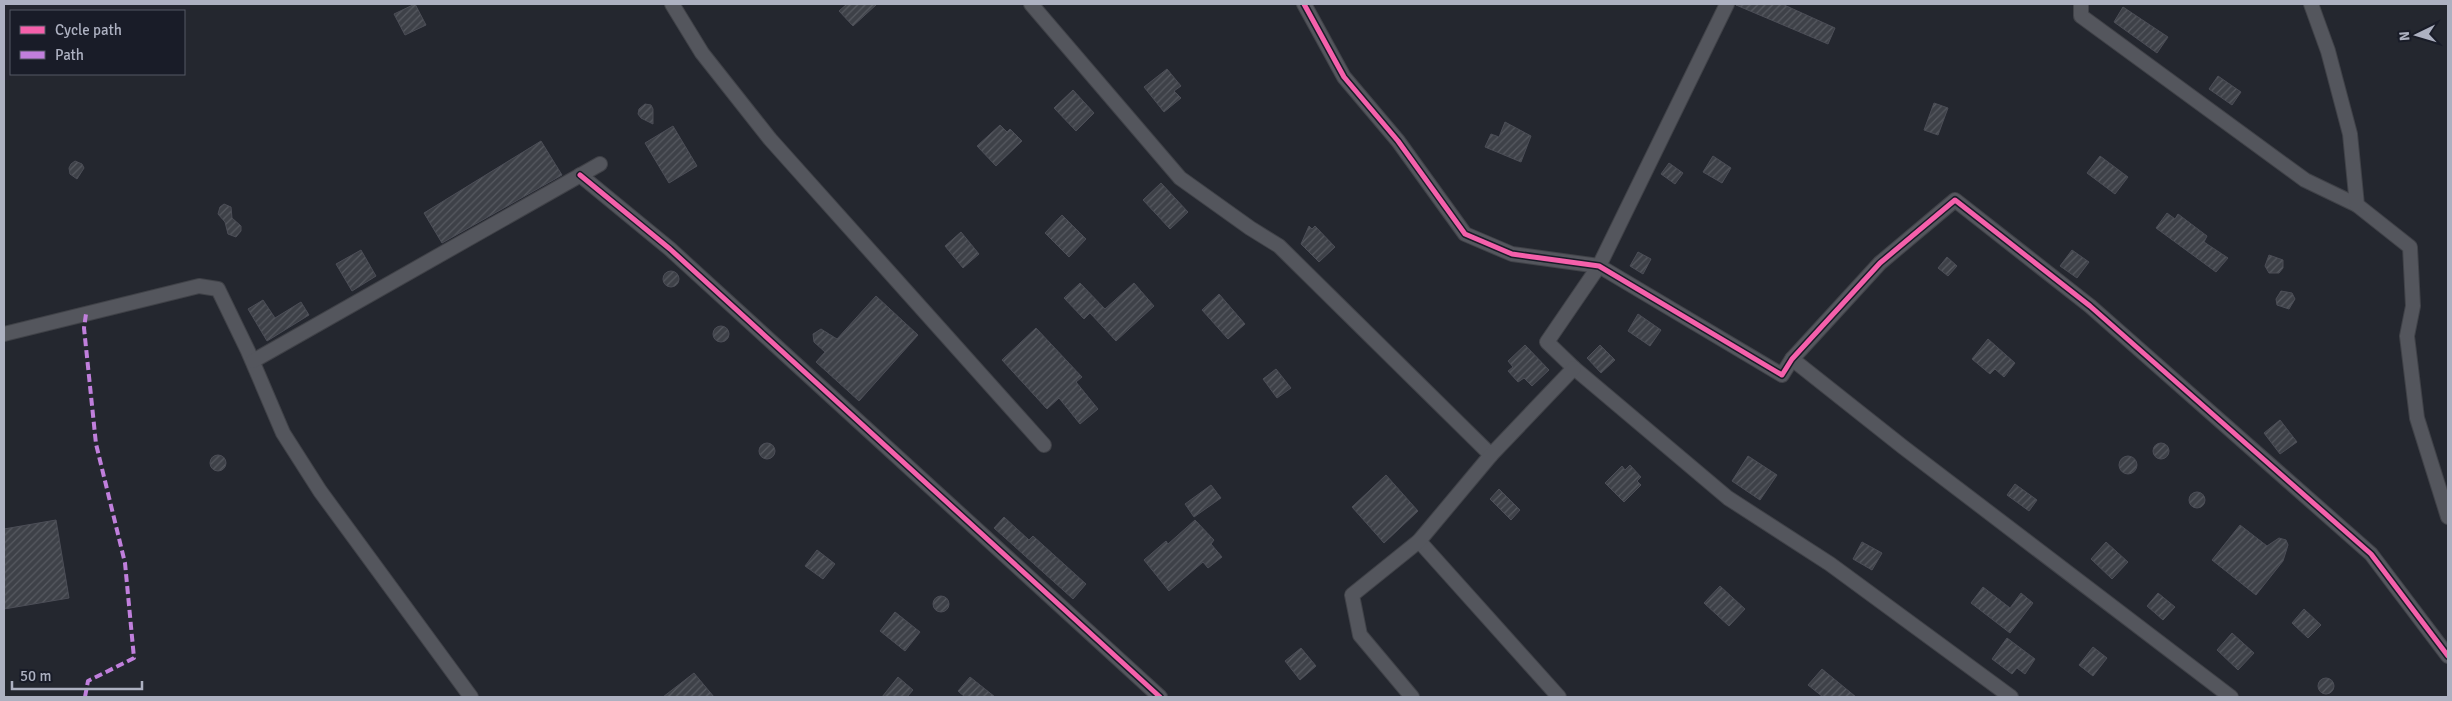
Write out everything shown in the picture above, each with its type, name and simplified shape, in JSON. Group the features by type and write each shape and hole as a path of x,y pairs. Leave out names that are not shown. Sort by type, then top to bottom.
{"street":[{"path":"672,4 702,53 770,139 1044,445"},
{"path":"1031,4 1180,178 1278,246 1491,455"},
{"path":"1304,4 1344,77 1398,141 1464,234 1512,254 1599,266 1782,375 1792,358 1880,262 1955,200 2090,306 2371,554 2448,656"},
{"path":"1727,4 1599,266 1547,342 1574,368 1728,498 1830,564 2011,697"},
{"path":"2081,4 2081,16 2305,180 2357,205 2410,247 2413,306 2407,336 2417,418 2444,486 2448,517"},
{"path":"2311,4 2328,51 2350,134 2357,205"},
{"path":"253,361 600,164"},
{"path":"580,175 677,255 1160,697"},
{"path":"4,334 199,286 218,289 253,361 283,432 320,491 472,697"},
{"path":"1792,358 1911,453 2230,697"},
{"path":"1412,697 1360,635 1352,595 1419,541 1491,455 1574,368"},
{"path":"1419,541 1559,697"}],"building":[{"path":"415,4 426,25 405,35 394,14"},
{"path":"847,4 877,4 853,26 839,11"},
{"path":"1782,4 1835,28 1828,44 1736,5"},
{"path":"2123,7 2168,37 2157,53 2114,22"},
{"path":"1167,69 1181,86 1174,91 1181,98 1164,112 1144,87"},
{"path":"2218,76 2241,92 2232,105 2209,89"},
{"path":"1073,90 1094,113 1076,131 1054,108"},
{"path":"1934,103 1948,108 1938,135 1924,130"},
{"path":"645,104 651,105 653,109 653,124 641,118 638,114 639,109"},
{"path":"1505,122 1531,136 1521,162 1485,147 1491,134 1499,137"},
{"path":"1000,125 1007,132 1010,129 1022,141 996,166 977,146"},
{"path":"673,126 697,166 669,183 645,143"},
{"path":"541,141 562,175 442,243 424,213"},
{"path":"1713,156 1731,168 1722,183 1703,172"},
{"path":"2100,156 2128,177 2115,194 2087,173"},
{"path":"75,161 82,164 84,168 77,179 70,174 69,168"},
{"path":"1669,163 1683,173 1675,184 1661,174"},
{"path":"1161,183 1188,212 1170,229 1143,200"},
{"path":"224,204 231,207 232,218 241,226 241,231 236,237 228,234 225,222 218,214 220,207"},
{"path":"2167,213 2175,219 2178,214 2207,236 2204,242 2228,258 2216,272 2156,228"},
{"path":"1062,215 1086,239 1069,257 1045,233"},
{"path":"1309,226 1312,229 1315,226 1335,247 1319,262 1301,244"},
{"path":"961,232 979,254 963,268 945,246"},
{"path":"361,250 376,276 352,291 336,264"},
{"path":"2072,250 2089,262 2077,278 2060,266"},
{"path":"1638,252 1651,259 1643,274 1630,266"},
{"path":"2269,255 2283,260 2283,268 2279,273 2269,273 2265,266"},
{"path":"1947,257 1957,266 1948,276 1938,268"},
{"path":"671,271 679,279 671,287 663,279"},
{"path":"1080,283 1105,309 1134,283 1154,306 1116,341 1090,313 1084,319 1064,298"},
{"path":"2281,291 2292,293 2295,299 2289,309 2277,305 2276,299"},
{"path":"1219,294 1245,324 1228,339 1202,310"},
{"path":"876,296 918,335 859,401 816,362 825,352 814,342 813,334 821,329 837,339"},
{"path":"263,300 275,318 301,302 309,315 267,341 248,309"},
{"path":"1638,314 1661,330 1650,346 1628,331"},
{"path":"721,326 729,334 721,342 713,334"},
{"path":"1036,328 1082,377 1076,382 1098,409 1080,424 1059,398 1047,409 1002,360"},
{"path":"1988,339 2015,363 2004,377 1995,369 1990,374 1972,359"},
{"path":"1525,345 1549,370 1532,386 1524,378 1518,382 1508,371 1513,367 1508,361"},
{"path":"1600,345 1615,360 1601,373 1587,358"},
{"path":"1276,369 1291,388 1277,398 1263,379"},
{"path":"2280,420 2297,442 2280,454 2264,433"},
{"path":"767,443 775,451 767,459 759,451"},
{"path":"2161,443 2167,445 2169,451 2167,457 2161,459 2155,457 2153,451 2155,445"},
{"path":"218,455 226,463 218,471 210,463"},
{"path":"1748,456 1777,475 1760,500 1732,481"},
{"path":"2128,456 2134,459 2137,465 2134,471 2128,474 2122,471 2119,465 2122,459"},
{"path":"1630,465 1641,477 1637,481 1641,485 1624,502 1605,483 1622,466 1625,470"},
{"path":"1386,475 1418,511 1384,543 1352,507"},
{"path":"2015,484 2037,500 2029,511 2007,495"},
{"path":"1211,485 1221,498 1194,517 1185,504"},
{"path":"1499,489 1520,510 1511,520 1490,499"},
{"path":"2197,492 2203,494 2205,500 2203,506 2197,508 2191,506 2189,500 2191,494"},
{"path":"1004,517 1029,540 1033,536 1086,584 1073,599 994,528"},
{"path":"56,520 69,598 4,609 4,529"},
{"path":"1195,520 1214,540 1211,544 1222,557 1208,568 1203,562 1169,591 1144,560 1166,541 1168,544"},
{"path":"2240,525 2267,546 2279,538 2286,540 2288,545 2283,561 2256,595 2212,560"},
{"path":"1862,542 1882,553 1872,570 1853,559"},
{"path":"2106,542 2128,562 2112,579 2091,559"},
{"path":"817,550 835,564 823,579 805,566"},
{"path":"1720,586 1745,609 1729,626 1704,603"},
{"path":"1983,587 2010,608 2021,593 2033,603 2010,633 1971,603"},
{"path":"2158,593 2175,607 2163,620 2147,606"},
{"path":"941,596 949,604 941,612 933,604"},
{"path":"2304,609 2321,625 2308,638 2292,623"},
{"path":"895,612 920,632 905,651 880,631"},
{"path":"2232,633 2254,653 2238,670 2217,650"},
{"path":"2007,638 2035,659 2025,674 2017,668 2012,674 1992,659"},
{"path":"2093,647 2107,658 2093,676 2079,665"},
{"path":"1301,648 1316,666 1300,680 1285,661"},
{"path":"1822,669 1856,697 1823,697 1808,685"},
{"path":"694,673 714,697 663,697"},
{"path":"898,677 913,690 907,697 882,697"},
{"path":"970,677 995,697 965,697 958,691"},
{"path":"2326,678 2332,680 2334,686 2332,692 2326,694 2320,692 2318,686 2320,680"}],"marked path":[{"path":"85,697 88,681 134,658 125,563 96,444 84,328 86,314"}],"cycle path":[{"path":"1304,4 1344,77 1398,141 1465,234 1512,254 1599,266 1782,375 1792,359 1880,263 1955,200 2090,306 2371,554 2448,656"},
{"path":"580,175 670,249 1160,697"}]}
